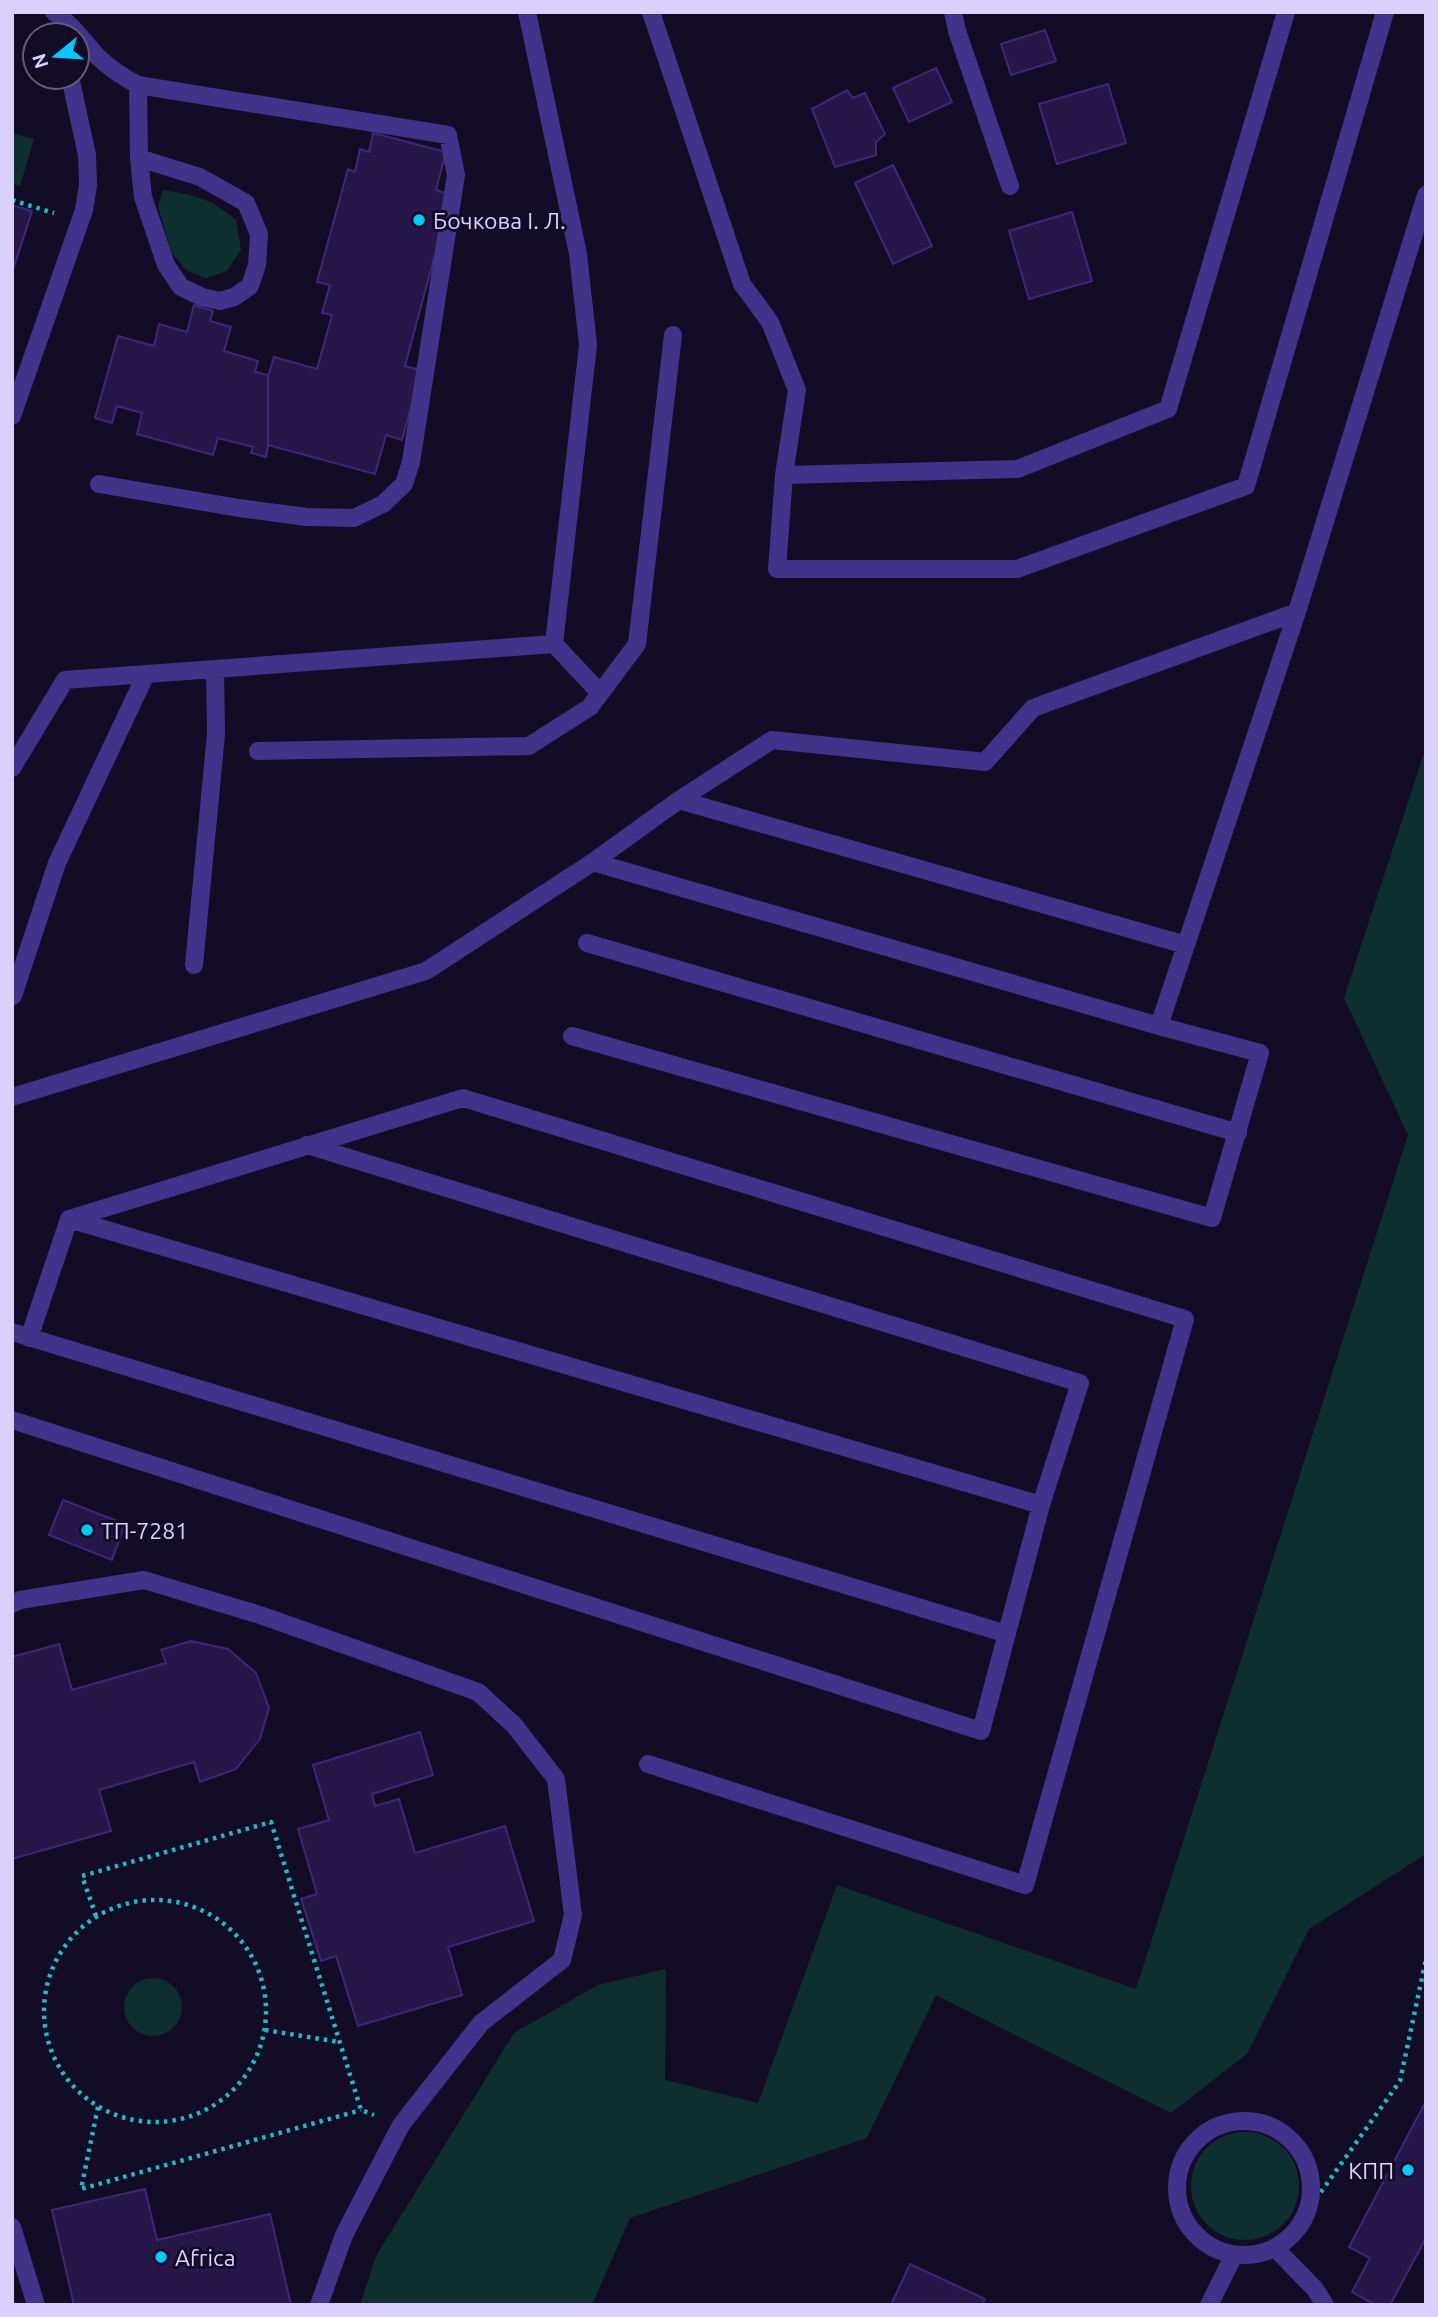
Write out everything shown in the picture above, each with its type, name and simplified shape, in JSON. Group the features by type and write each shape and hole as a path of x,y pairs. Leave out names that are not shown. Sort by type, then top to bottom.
{"street":[{"path":"527,12 578,254 587,345 554,644 600,693"},
{"path":"651,12 742,284 769,322 797,390 784,475 777,569 1017,569 1246,486 1385,12"},
{"path":"953,12 957,31 1010,186"},
{"path":"784,475 1018,469 1168,409 1286,12"},
{"path":"62,20 98,57 117,73 138,85 448,135 456,175 411,462 404,484 383,504 354,518 307,517 99,484"},
{"path":"138,85 139,158 144,197 166,265 181,287 202,297 220,301 234,297 250,286 257,265 259,234 246,203 200,177 139,158"},
{"path":"12,416 82,221 88,185 87,155 74,91"},
{"path":"1159,1026 1297,612 1426,195"},
{"path":"258,751 529,746 590,707 637,644 673,335"},
{"path":"12,1097 426,971 593,862 678,800 772,740 985,762 1033,708 1297,612"},
{"path":"12,768 65,680 554,644"},
{"path":"194,965 216,734 215,669"},
{"path":"13,996 57,863 146,674"},
{"path":"678,800 1186,946"},
{"path":"572,1036 1212,1218 1260,1053 593,862"},
{"path":"587,943 1238,1133"},
{"path":"69,1219 464,1098 1185,1319 1025,1885 648,1764"},
{"path":"12,1420 981,1731 1041,1505 1080,1383 307,1145"},
{"path":"69,1219 21,1335 1007,1634"},
{"path":"69,1219 1041,1505"},
{"path":"12,1604 144,1580 260,1615 478,1692 514,1725 556,1779 573,1914 562,1960 481,2023 401,2125 344,2235 319,2305"},
{"path":"1242,2120 1264,2123 1284,2133 1299,2149 1308,2169 1311,2191 1306,2213 1293,2233 1275,2248 1255,2254 1234,2255 1213,2248 1195,2235 1183,2216 1177,2194 1178,2172 1186,2152 1201,2135 1221,2124 1242,2120"},
{"path":"12,2227 36,2305"},
{"path":"1275,2248 1315,2289 1325,2305"},
{"path":"1209,2305 1234,2255"}],"path":[{"path":"12,200 82,221"},
{"path":"96,1916 82,1876 271,1822 361,2110"},
{"path":"148,1899 176,1900 204,1910 228,1926 247,1947 261,1973 267,2001 265,2031 257,2058 241,2082 220,2102 194,2116 170,2122 145,2122 121,2117 98,2106 78,2092 62,2072 51,2050 45,2025 44,1999 60,1951 76,1931 96,1916 119,1905 148,1899"},
{"path":"1306,2213 1400,2081 1426,1959"},
{"path":"265,2031 339,2042"},
{"path":"98,2106 81,2189 361,2110 401,2125"}],"green space":[{"path":"12,133 34,139 20,186 12,184"},
{"path":"163,190 202,199 236,220 241,250 227,271 206,278 187,271 171,252 158,206"},
{"path":"1426,747 1426,1854 1309,1929 1247,2054 1171,2113 936,1995 867,2138 630,2218 592,2305 360,2305 376,2256 514,2033 598,1985 666,1969 665,2080 758,2103 837,1885 1136,1989 1408,1135 1344,998"},
{"path":"147,1978 159,1978 174,1986 182,2001 182,2013 174,2028 159,2036 147,2036 132,2028 124,2013 124,2001 132,1986"},
{"path":"1245,2132 1266,2136 1283,2148 1295,2165 1299,2186 1295,2207 1283,2224 1266,2236 1245,2240 1224,2236 1207,2224 1195,2207 1191,2186 1195,2165 1207,2148 1224,2136"}],"building":[{"path":"1045,30 1056,61 1011,75 1001,44"},
{"path":"936,68 952,102 909,122 893,88"},
{"path":"1108,84 1126,143 1057,164 1039,104"},
{"path":"847,90 853,98 865,93 885,134 876,142 876,155 835,167 812,109"},
{"path":"373,133 446,152 436,190 451,195 405,366 421,370 402,440 386,435 375,474 268,445 268,376 274,357 317,369 332,315 322,313 330,285 317,282 348,169 355,172 360,149 369,152"},
{"path":"893,165 932,246 893,264 855,183"},
{"path":"12,205 32,211 12,273"},
{"path":"1072,212 1092,281 1029,299 1009,231"},
{"path":"194,305 213,311 210,321 231,327 224,351 258,361 255,372 268,375 266,457 251,453 253,447 218,438 213,455 137,434 142,413 117,406 112,423 95,418 118,336 154,346 159,324 187,332"},
{"name":"ТП-7281","path":"63,1500 125,1524 112,1560 49,1535"},
{"path":"191,1641 228,1649 256,1673 269,1708 260,1739 236,1769 200,1782 194,1762 99,1790 111,1831 12,1859 12,1657 59,1644 72,1690 166,1663 161,1650"},
{"path":"420,1732 433,1775 372,1794 375,1806 399,1799 415,1853 505,1826 534,1921 448,1947 462,1995 358,2026 336,1956 321,1961 301,1899 317,1894 298,1829 329,1820 313,1765"},
{"name":"КПП","path":"1426,2101 1426,2238 1390,2305 1376,2305 1352,2292 1370,2258 1349,2247"},
{"path":"145,2189 157,2240 270,2214 291,2305 74,2305 52,2210"},
{"path":"910,2264 985,2299 982,2305 891,2305"}],"place":[{"name":"Бочкова І. Л.","path":"419,220"},
{"name":"ТП-7281","path":"87,1530"},
{"name":"КПП","path":"1408,2170"},
{"name":"Africa","path":"161,2257"}]}
